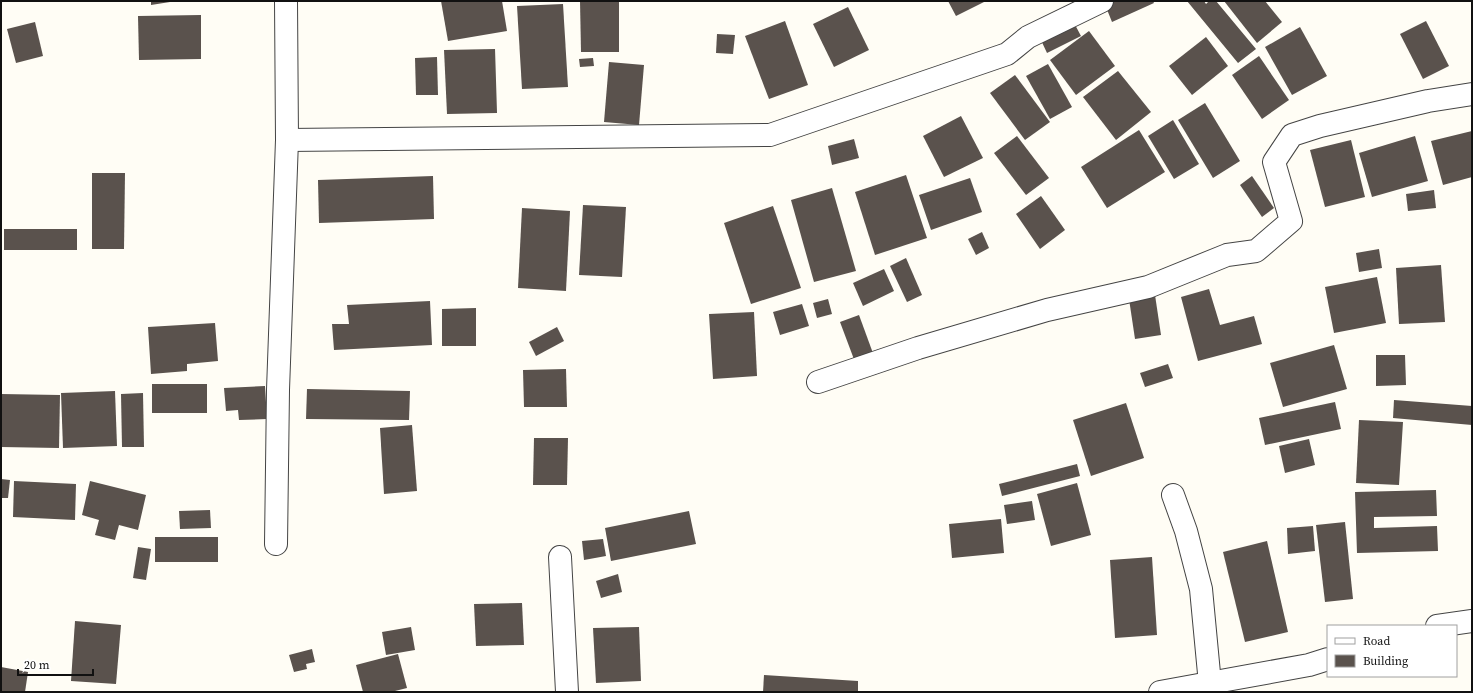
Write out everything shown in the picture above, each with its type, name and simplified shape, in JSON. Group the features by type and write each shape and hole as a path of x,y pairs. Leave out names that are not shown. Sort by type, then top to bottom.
{"street":[{"path":"276,544 278,390 287,140 286,1"},
{"path":"287,140 770,135 1007,54 1028,37 1102,1"},
{"path":"818,382 918,348 1047,310 1148,287 1227,255 1256,251 1291,221 1274,162 1292,135 1320,126 1428,101 1472,94"},
{"path":"1174,495 1186,531 1201,589 1210,684"},
{"path":"560,557 567,692"},
{"path":"1444,625 1472,621"},
{"path":"1160,692 1309,665 1327,659"}],"building":[{"path":"151,1 170,1 170,2 151,5"},
{"path":"441,1 502,1 507,31 448,41"},
{"path":"580,1 619,1 619,52 581,52"},
{"path":"948,1 986,1 956,16"},
{"path":"1153,1 1154,3 1112,22 1104,2"},
{"path":"1187,1 1204,1 1206,4 1209,1 1216,1 1256,49 1238,63"},
{"path":"1224,1 1265,1 1282,22 1257,43"},
{"path":"563,4 568,87 522,89 517,6"},
{"path":"848,7 869,50 834,67 813,24"},
{"path":"201,15 201,59 139,60 138,16"},
{"path":"785,21 808,85 769,99 745,36"},
{"path":"1073,21 1081,36 1047,53 1040,38"},
{"path":"1426,21 1449,66 1423,79 1400,34"},
{"path":"35,22 43,56 16,63 7,29"},
{"path":"1300,27 1327,76 1292,95 1265,47"},
{"path":"1089,31 1115,66 1076,95 1050,60"},
{"path":"717,34 735,35 733,54 716,53"},
{"path":"1206,37 1228,66 1192,95 1169,66"},
{"path":"495,49 497,113 447,114 444,50"},
{"path":"1259,56 1289,100 1262,119 1232,75"},
{"path":"437,57 438,95 416,95 415,58"},
{"path":"593,58 594,66 580,67 579,59"},
{"path":"609,62 644,65 639,125 604,122"},
{"path":"1048,64 1072,107 1050,119 1026,76"},
{"path":"1118,71 1151,112 1116,140 1083,97"},
{"path":"1015,75 1050,122 1025,140 990,93"},
{"path":"1205,103 1240,161 1213,178 1178,120"},
{"path":"961,116 983,158 944,177 923,136"},
{"path":"1173,120 1199,164 1174,179 1148,136"},
{"path":"1139,130 1165,172 1107,208 1081,167"},
{"path":"1472,131 1472,177 1443,185 1431,141"},
{"path":"1017,136 1049,178 1026,195 994,153"},
{"path":"1415,136 1428,181 1372,197 1359,153"},
{"path":"854,139 859,158 832,165 828,146"},
{"path":"1351,140 1365,197 1325,207 1310,150"},
{"path":"92,173 125,173 124,249 92,249"},
{"path":"906,175 927,238 875,255 855,192"},
{"path":"433,176 434,219 319,223 318,180"},
{"path":"1252,176 1274,208 1262,217 1240,185"},
{"path":"970,178 982,212 931,230 919,195"},
{"path":"832,188 856,271 814,282 791,200"},
{"path":"1434,190 1436,208 1408,211 1406,194"},
{"path":"1041,196 1065,230 1040,249 1016,214"},
{"path":"583,205 626,207 622,277 579,275"},
{"path":"773,206 801,288 751,304 724,223"},
{"path":"522,208 570,211 566,291 518,288"},
{"path":"4,229 77,229 77,250 4,250"},
{"path":"982,232 989,248 976,255 968,239"},
{"path":"1379,249 1382,268 1359,272 1356,253"},
{"path":"906,258 922,295 907,302 890,266"},
{"path":"1441,265 1445,322 1399,324 1396,268"},
{"path":"884,269 894,291 863,306 853,283"},
{"path":"1377,277 1386,323 1334,333 1325,287"},
{"path":"1209,289 1220,325 1254,316 1262,344 1198,361 1181,297"},
{"path":"1155,295 1161,335 1135,339 1129,299"},
{"path":"828,299 832,314 817,318 813,303"},
{"path":"430,301 432,345 334,350 332,324 349,324 347,305"},
{"path":"802,304 809,326 780,335 773,312"},
{"path":"476,308 476,346 442,346 442,309"},
{"path":"754,312 757,376 713,379 709,314"},
{"path":"859,315 874,356 855,362 840,322"},
{"path":"215,323 218,361 187,364 187,371 151,374 148,327"},
{"path":"557,327 564,341 536,356 529,342"},
{"path":"1334,345 1347,389 1283,407 1270,363"},
{"path":"1376,355 1405,355 1406,385 1376,386"},
{"path":"1168,364 1173,378 1145,387 1140,373"},
{"path":"566,369 567,407 524,407 523,370"},
{"path":"152,384 207,384 207,413 152,413"},
{"path":"265,386 267,419 239,420 238,410 226,411 224,388"},
{"path":"307,389 410,391 409,420 306,419"},
{"path":"115,391 117,446 63,448 61,393"},
{"path":"143,393 144,447 122,447 121,394"},
{"path":"1,394 60,395 59,448 1,447"},
{"path":"1394,400 1472,406 1472,425 1393,418"},
{"path":"1335,402 1341,429 1265,445 1259,418"},
{"path":"1126,403 1144,458 1091,476 1073,420"},
{"path":"1359,420 1403,422 1399,485 1356,483"},
{"path":"412,425 417,491 384,494 380,428"},
{"path":"534,438 568,438 567,485 533,485"},
{"path":"1309,439 1315,465 1285,473 1279,446"},
{"path":"1077,464 1080,476 1002,496 999,484"},
{"path":"1,479 10,480 8,498 1,498"},
{"path":"14,481 76,484 75,520 13,517"},
{"path":"90,481 146,495 138,530 119,525 115,540 95,535 99,520 82,515"},
{"path":"1077,483 1091,535 1051,546 1037,494"},
{"path":"1436,490 1437,516 1374,517 1374,528 1437,526 1438,551 1357,553 1355,492"},
{"path":"1032,501 1035,520 1007,524 1004,505"},
{"path":"210,510 211,528 180,529 179,511"},
{"path":"689,511 696,544 611,561 605,528"},
{"path":"1001,519 1004,553 952,558 949,524"},
{"path":"1345,522 1353,599 1325,602 1316,525"},
{"path":"1313,526 1315,551 1288,554 1287,528"},
{"path":"155,537 218,537 218,562 155,562"},
{"path":"603,539 606,556 584,560 582,541"},
{"path":"1267,541 1288,632 1245,642 1223,552"},
{"path":"138,547 151,549 146,580 133,578"},
{"path":"1152,557 1157,635 1115,638 1110,560"},
{"path":"618,574 622,592 601,598 596,581"},
{"path":"522,603 524,645 476,646 474,604"},
{"path":"75,621 121,625 116,684 71,681"},
{"path":"411,627 415,650 386,655 382,632"},
{"path":"639,627 641,681 596,683 593,628"},
{"path":"312,649 315,662 306,664 307,669 294,672 289,655"},
{"path":"398,654 407,688 391,692 363,692 356,665"},
{"path":"1,667 28,672 25,692 1,692"},
{"path":"764,675 858,681 858,692 763,692"}]}
